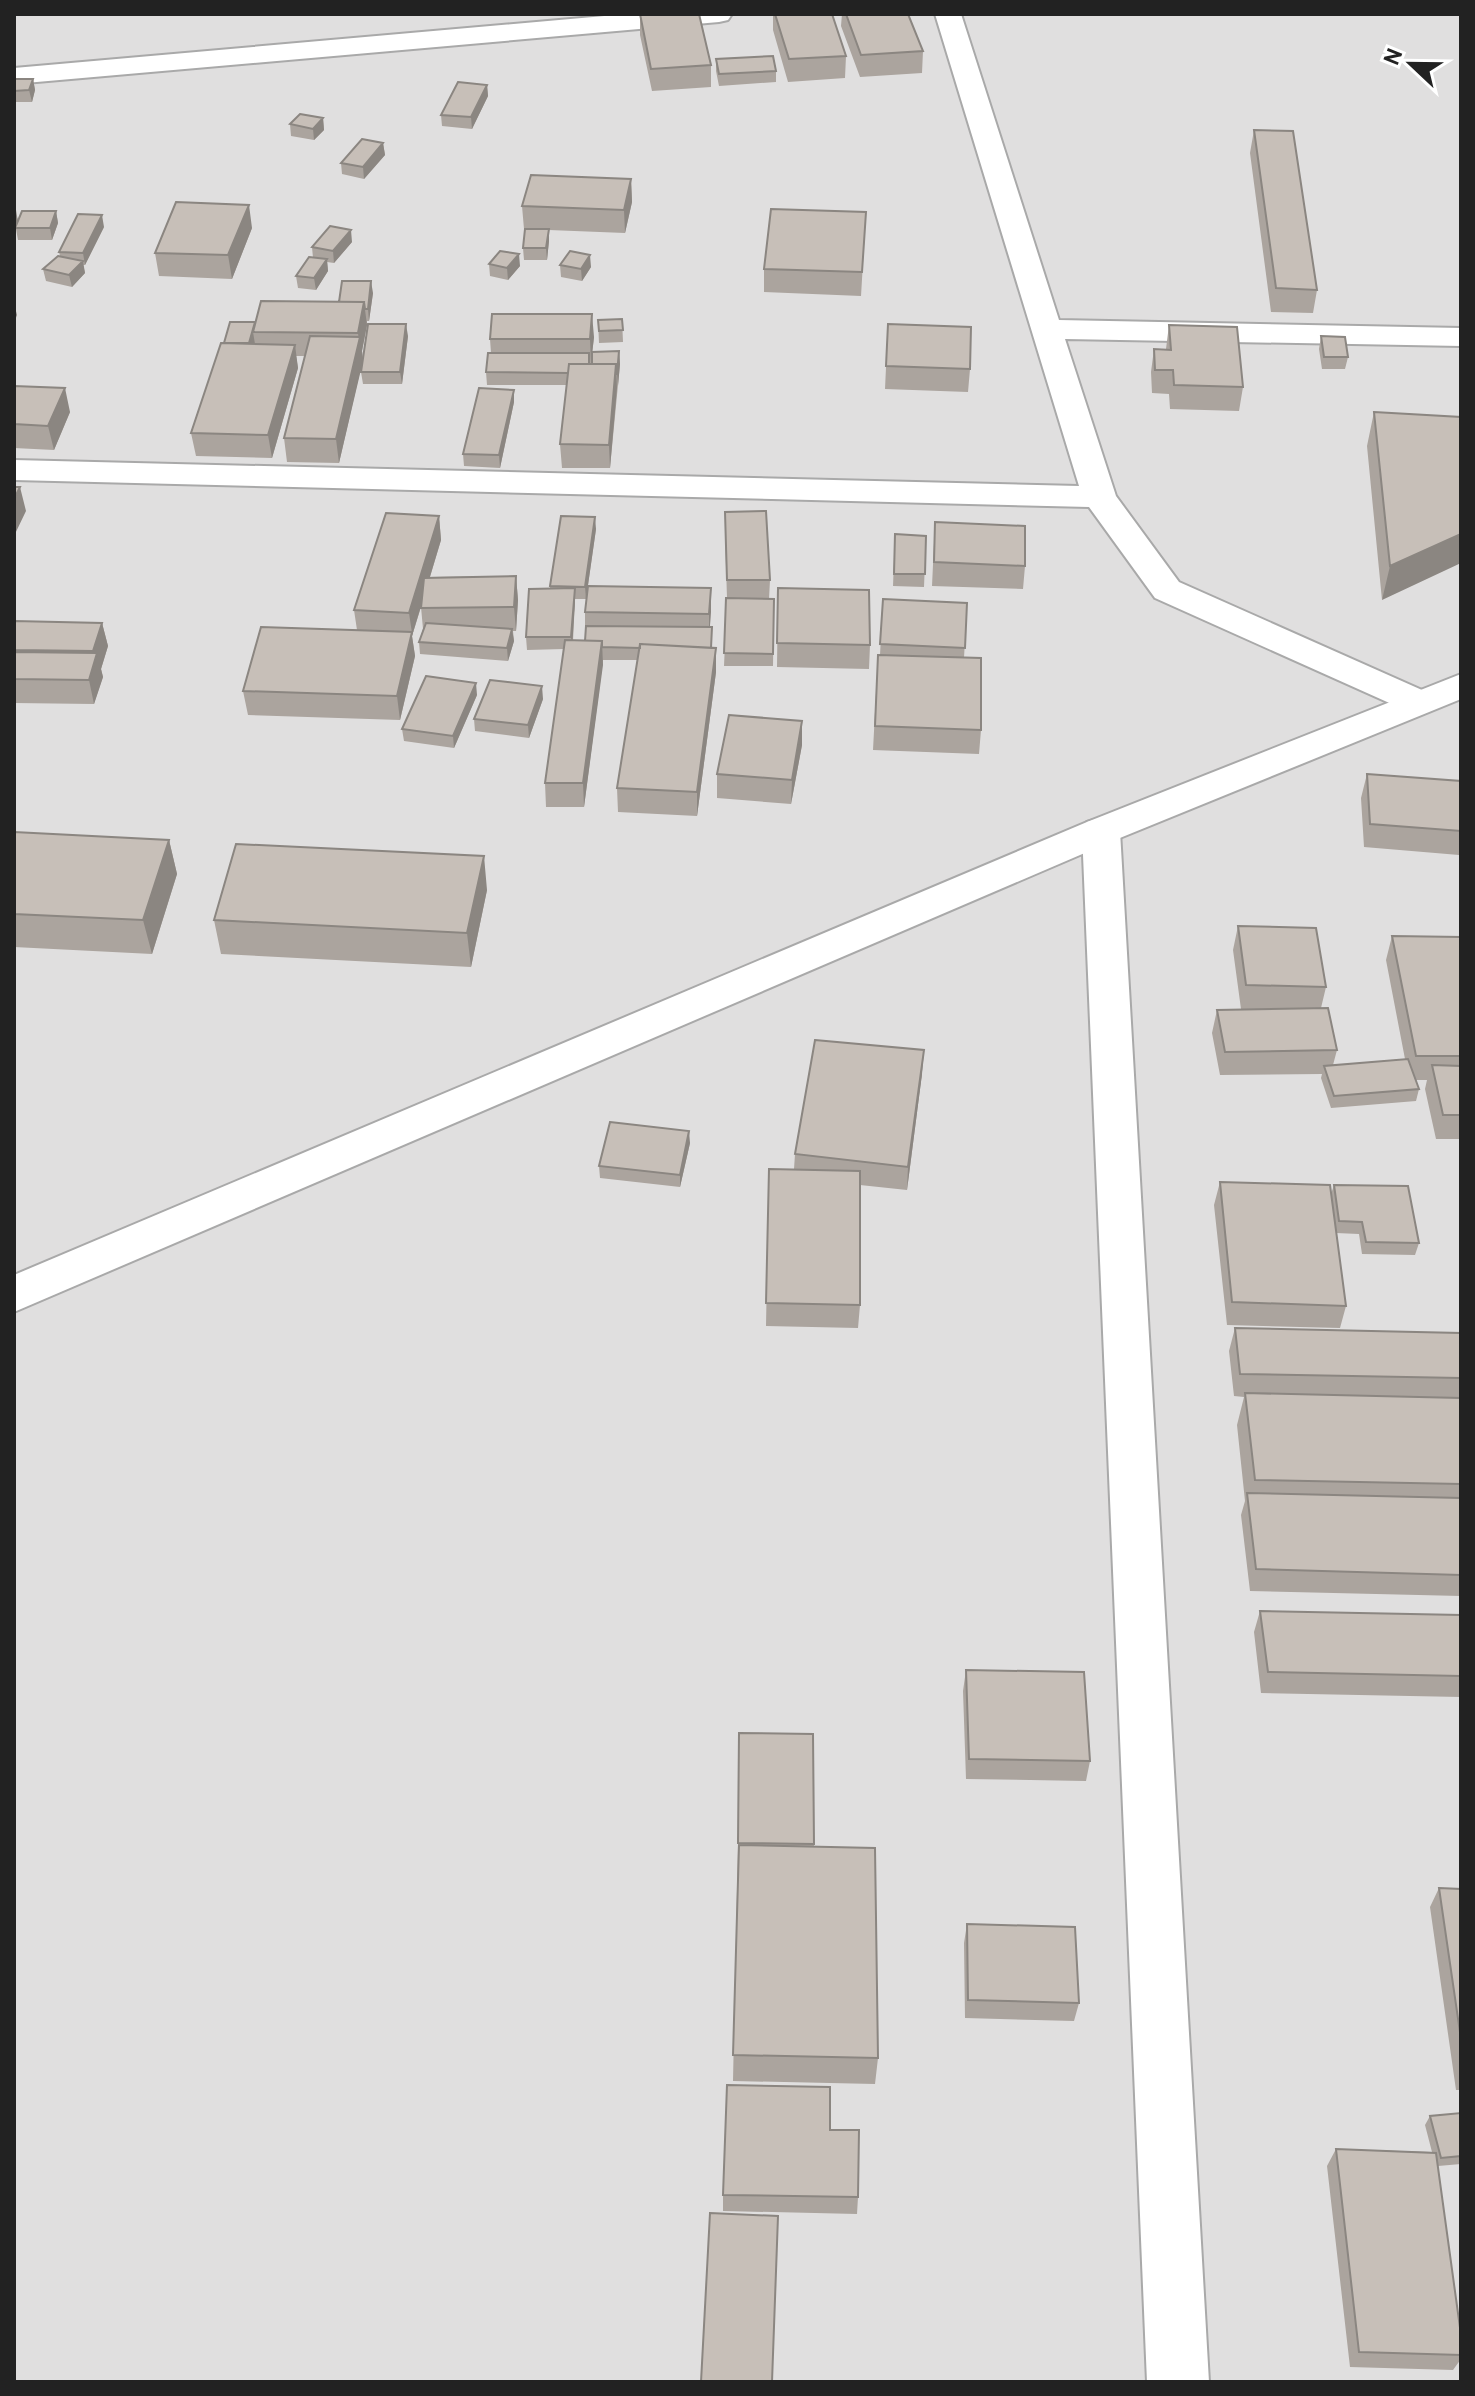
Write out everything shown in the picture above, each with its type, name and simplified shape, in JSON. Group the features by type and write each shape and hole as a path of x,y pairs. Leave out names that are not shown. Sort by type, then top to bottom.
{"street":[{"path":"14,76 719,14"},
{"path":"948,14 1099,497 1167,590 1418,702"},
{"path":"1047,329 1461,337"},
{"path":"14,470 1099,497"},
{"path":"14,1294 1101,831 1461,686"},
{"path":"1101,831 1178,2382"}],"shaded area":[{"path":"14,14 1461,14 1461,2382 14,2382"}],"building":[{"path":"640,14 699,14 711,65 651,69"},
{"path":"775,14 832,14 846,56 789,59"},
{"path":"846,14 908,14 923,51 861,55"},
{"path":"773,56 776,71 719,74 716,59"},
{"path":"14,79 33,79 29,90 14,91"},
{"path":"458,82 487,85 471,117 441,115"},
{"path":"300,114 323,118 313,129 290,124"},
{"path":"1254,130 1293,131 1317,290 1276,288"},
{"path":"362,139 383,143 363,167 341,163"},
{"path":"531,175 631,179 624,210 522,206"},
{"path":"176,202 249,205 228,255 155,253"},
{"path":"771,209 866,212 862,272 764,269"},
{"path":"22,211 56,211 50,228 15,228"},
{"path":"78,214 102,215 83,253 59,252"},
{"path":"330,226 351,230 333,251 312,247"},
{"path":"525,229 549,229 546,248 523,248"},
{"path":"500,251 519,254 507,268 489,264"},
{"path":"570,251 590,255 581,269 560,265"},
{"path":"58,256 83,261 69,275 43,269"},
{"path":"309,257 327,259 314,278 296,276"},
{"path":"342,281 371,281 368,309 365,309 364,302 339,302"},
{"path":"261,301 364,302 358,333 253,332"},
{"path":"492,314 592,314 590,339 490,339"},
{"path":"622,319 623,330 599,331 598,320"},
{"path":"230,322 255,322 249,343 224,343"},
{"path":"368,324 406,324 400,372 361,372"},
{"path":"888,324 971,327 970,369 886,366"},
{"path":"1169,325 1237,327 1243,387 1174,385 1173,370 1155,370 1154,349 1171,350"},
{"path":"310,336 360,337 336,439 284,438"},
{"path":"1321,336 1345,337 1348,357 1324,357"},
{"path":"221,343 295,345 268,435 191,433"},
{"path":"619,351 617,374 616,364 592,364 592,352"},
{"path":"488,353 589,353 589,364 569,364 568,373 486,372"},
{"path":"569,364 616,364 609,445 560,444"},
{"path":"14,386 65,388 48,426 14,424"},
{"path":"479,388 514,390 499,455 463,454"},
{"path":"1374,412 1461,417 1461,534 1390,566"},
{"path":"766,511 770,580 727,580 725,512"},
{"path":"386,513 439,516 409,613 354,610"},
{"path":"561,516 595,517 585,587 550,586"},
{"path":"935,522 1025,526 1025,566 934,562"},
{"path":"895,534 926,536 925,574 894,574"},
{"path":"516,576 514,607 421,608 424,578"},
{"path":"588,586 711,588 709,614 585,612"},
{"path":"575,588 571,637 526,637 529,589"},
{"path":"778,588 869,590 870,645 777,643"},
{"path":"726,598 774,599 773,654 724,653"},
{"path":"883,599 967,603 965,648 880,644"},
{"path":"14,621 102,623 93,651 14,650"},
{"path":"426,623 512,629 507,648 419,642"},
{"path":"586,626 712,627 711,648 640,644 640,648 602,647 602,641 585,641"},
{"path":"261,627 412,632 397,696 243,691"},
{"path":"565,640 602,641 583,783 545,783"},
{"path":"640,644 716,648 697,792 617,788"},
{"path":"14,652 97,653 89,680 14,679"},
{"path":"878,655 981,658 981,730 875,726"},
{"path":"426,676 476,683 453,736 402,729"},
{"path":"490,680 542,686 528,725 474,719"},
{"path":"729,715 802,721 792,780 717,774"},
{"path":"1367,774 1461,781 1461,831 1370,824"},
{"path":"14,832 169,840 143,920 14,914"},
{"path":"236,844 484,856 467,933 214,920"},
{"path":"1238,926 1316,928 1326,987 1246,985"},
{"path":"1392,936 1461,937 1461,1056 1416,1056"},
{"path":"1328,1008 1337,1050 1225,1052 1217,1010"},
{"path":"815,1040 924,1050 908,1167 795,1154"},
{"path":"1408,1059 1419,1089 1334,1096 1324,1066"},
{"path":"1432,1065 1461,1066 1461,1115 1443,1115"},
{"path":"610,1122 689,1131 680,1175 599,1166"},
{"path":"769,1169 860,1171 860,1305 766,1303"},
{"path":"1220,1182 1330,1185 1346,1306 1232,1302"},
{"path":"1334,1185 1408,1186 1419,1243 1366,1242 1362,1222 1339,1221"},
{"path":"1235,1328 1461,1333 1461,1378 1240,1374"},
{"path":"1245,1393 1461,1398 1461,1484 1255,1480"},
{"path":"1247,1493 1461,1498 1461,1575 1256,1569"},
{"path":"1260,1611 1461,1615 1461,1676 1268,1672"},
{"path":"966,1670 1084,1672 1090,1761 969,1759"},
{"path":"739,1733 813,1734 814,1844 738,1843"},
{"path":"739,1845 875,1848 878,2058 733,2055"},
{"path":"1439,1888 1461,1889 1461,2039"},
{"path":"967,1924 1075,1927 1079,2003 968,2000"},
{"path":"727,2085 830,2087 830,2130 859,2130 858,2197 723,2195"},
{"path":"1461,2113 1461,2156 1441,2158 1430,2116"},
{"path":"1336,2149 1436,2153 1461,2335 1461,2355 1359,2352"},
{"path":"710,2213 778,2216 772,2382 701,2382"}]}
